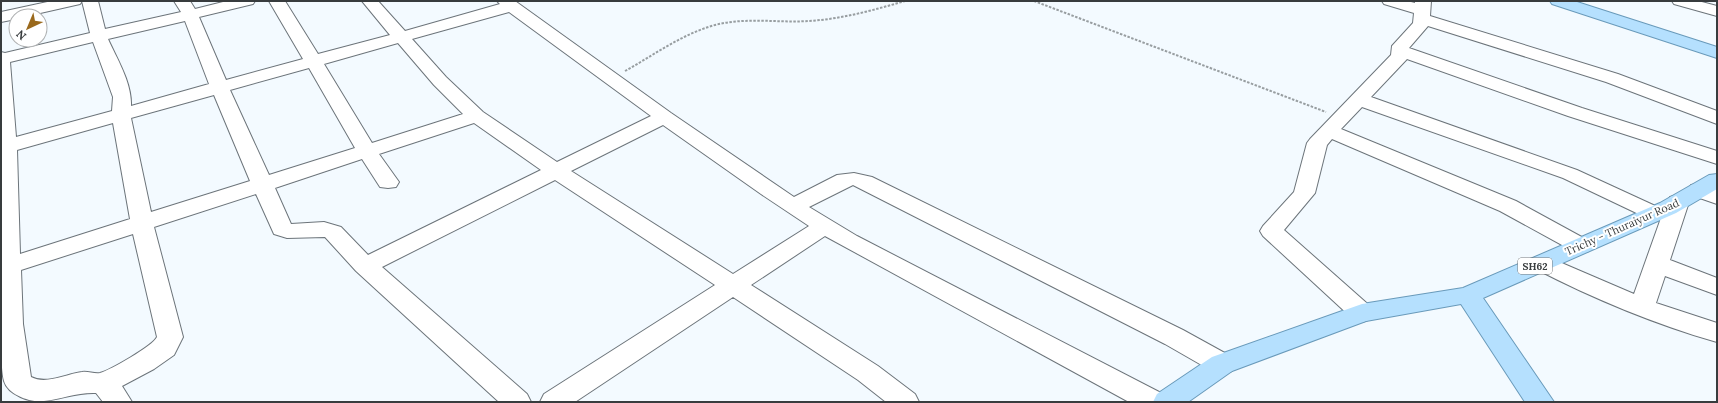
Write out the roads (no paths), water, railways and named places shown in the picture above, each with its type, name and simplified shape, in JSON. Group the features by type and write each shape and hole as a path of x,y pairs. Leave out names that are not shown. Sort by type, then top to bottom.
{"main road":[{"path":"1558,1 1717,53"},
{"name":"Trichy - Thuraiyur Road","path":"1167,402 1222,364 1362,313 1468,295 1678,202 1711,189"},
{"path":"1468,295 1540,402"}],"street":[{"path":"1,17 74,1"},
{"path":"90,1 99,37 111,64 122,97 121,115 142,224 170,337 165,348 144,362 111,392 83,382 42,391 30,389 18,382 10,324 6,266 3,148 6,119 1,59 99,37 186,8 247,1"},
{"path":"277,1 315,62 367,151 388,182"},
{"path":"370,1 440,81 476,116 556,171 733,284 868,373 905,402"},
{"path":"1390,1 1422,10 1612,78 1668,101 1717,118"},
{"path":"1680,1 1717,11"},
{"path":"3,148 403,37 509,4 664,117 824,226 856,245 1153,402"},
{"path":"186,8 282,228 287,231 330,230 365,266 517,402"},
{"path":"1362,313 1271,231 1304,193 1318,143 1400,56 1401,46 1421,24 1422,10"},
{"path":"1400,51 1575,112 1717,158"},
{"path":"1359,99 1570,174 1655,213"},
{"path":"6,266 142,224 476,116"},
{"path":"365,266 664,117"},
{"path":"1335,124 1508,206 1581,246"},
{"path":"794,206 844,180 854,179 864,182 1174,337 1222,364"},
{"path":"1642,307 1678,202"},
{"path":"554,402 824,226"},
{"path":"1542,263 1580,283 1642,307 1717,333"},
{"path":"1657,264 1717,287"}]}
